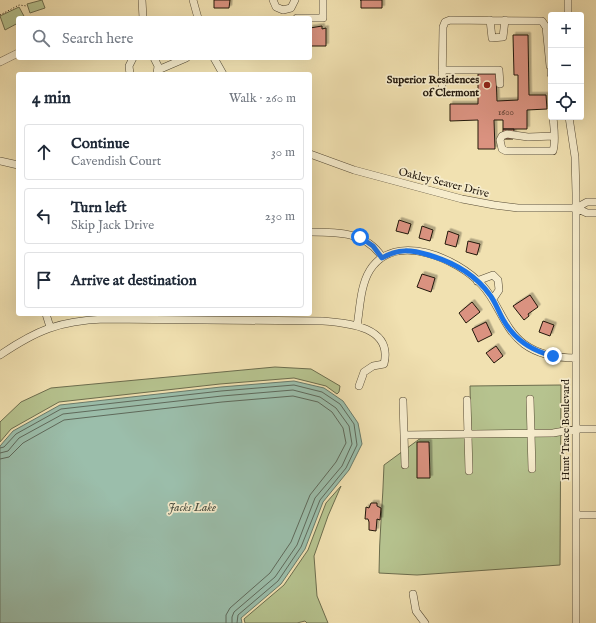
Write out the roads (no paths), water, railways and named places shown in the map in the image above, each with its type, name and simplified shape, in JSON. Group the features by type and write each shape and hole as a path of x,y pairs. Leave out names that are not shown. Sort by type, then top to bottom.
{"street":[{"path":"142,0 142,16"},
{"path":"193,0 197,16"},
{"path":"273,0 276,7 285,10 291,8 295,0"},
{"path":"312,18 323,18 323,0"},
{"path":"568,0 568,12"},
{"path":"284,16 285,10"},
{"path":"442,88 443,27 445,22 450,20 542,21 546,27 548,48"},
{"path":"490,20 492,38 503,37 505,20"},
{"path":"0,62 16,54"},
{"path":"130,72 129,66 132,60"},
{"path":"155,60 158,72 180,60"},
{"path":"215,60 223,72"},
{"path":"442,70 500,70 500,84"},
{"path":"554,120 554,136 554,149 552,152 506,151 502,149 500,144 502,136 505,134 528,137 554,136"},
{"name":"Hunt Trace Boulevard","path":"569,120 575,157 576,208 576,623"},
{"name":"Oakley Seaver Drive","path":"312,155 354,170 462,199 518,208 576,208 587,213 596,213"},
{"path":"0,161 16,164"},
{"name":"Oakley Seaver Drive","path":"576,208 587,202 596,202"},
{"path":"312,232 360,237 373,246 382,258"},
{"path":"357,326 365,281 373,266 382,258 397,251 418,252 454,264 477,280 493,299 511,331 524,344 538,352 553,356 576,358"},
{"path":"477,280 493,275 498,280 499,290 493,299"},
{"path":"47,316 50,328"},
{"path":"0,355 24,339 50,328 74,321 323,321 357,326 376,333 384,343 386,357 384,364 373,366 364,372 359,386"},
{"path":"530,399 532,469"},
{"path":"467,400 469,470"},
{"path":"403,401 404,465"},
{"path":"404,435 553,433 576,429 596,429"},
{"path":"576,515 596,515"},
{"path":"413,594 416,611 425,623"}],"water":[{"name":"Jacks Lake","path":"294,381 324,388 343,401 358,423 362,444 349,470 323,502 305,549 281,584 241,618 242,623 0,623 0,446 13,431 60,405 221,387"}],"place":[{"name":"Superior Residences of Clermont","path":"487,85"}]}
